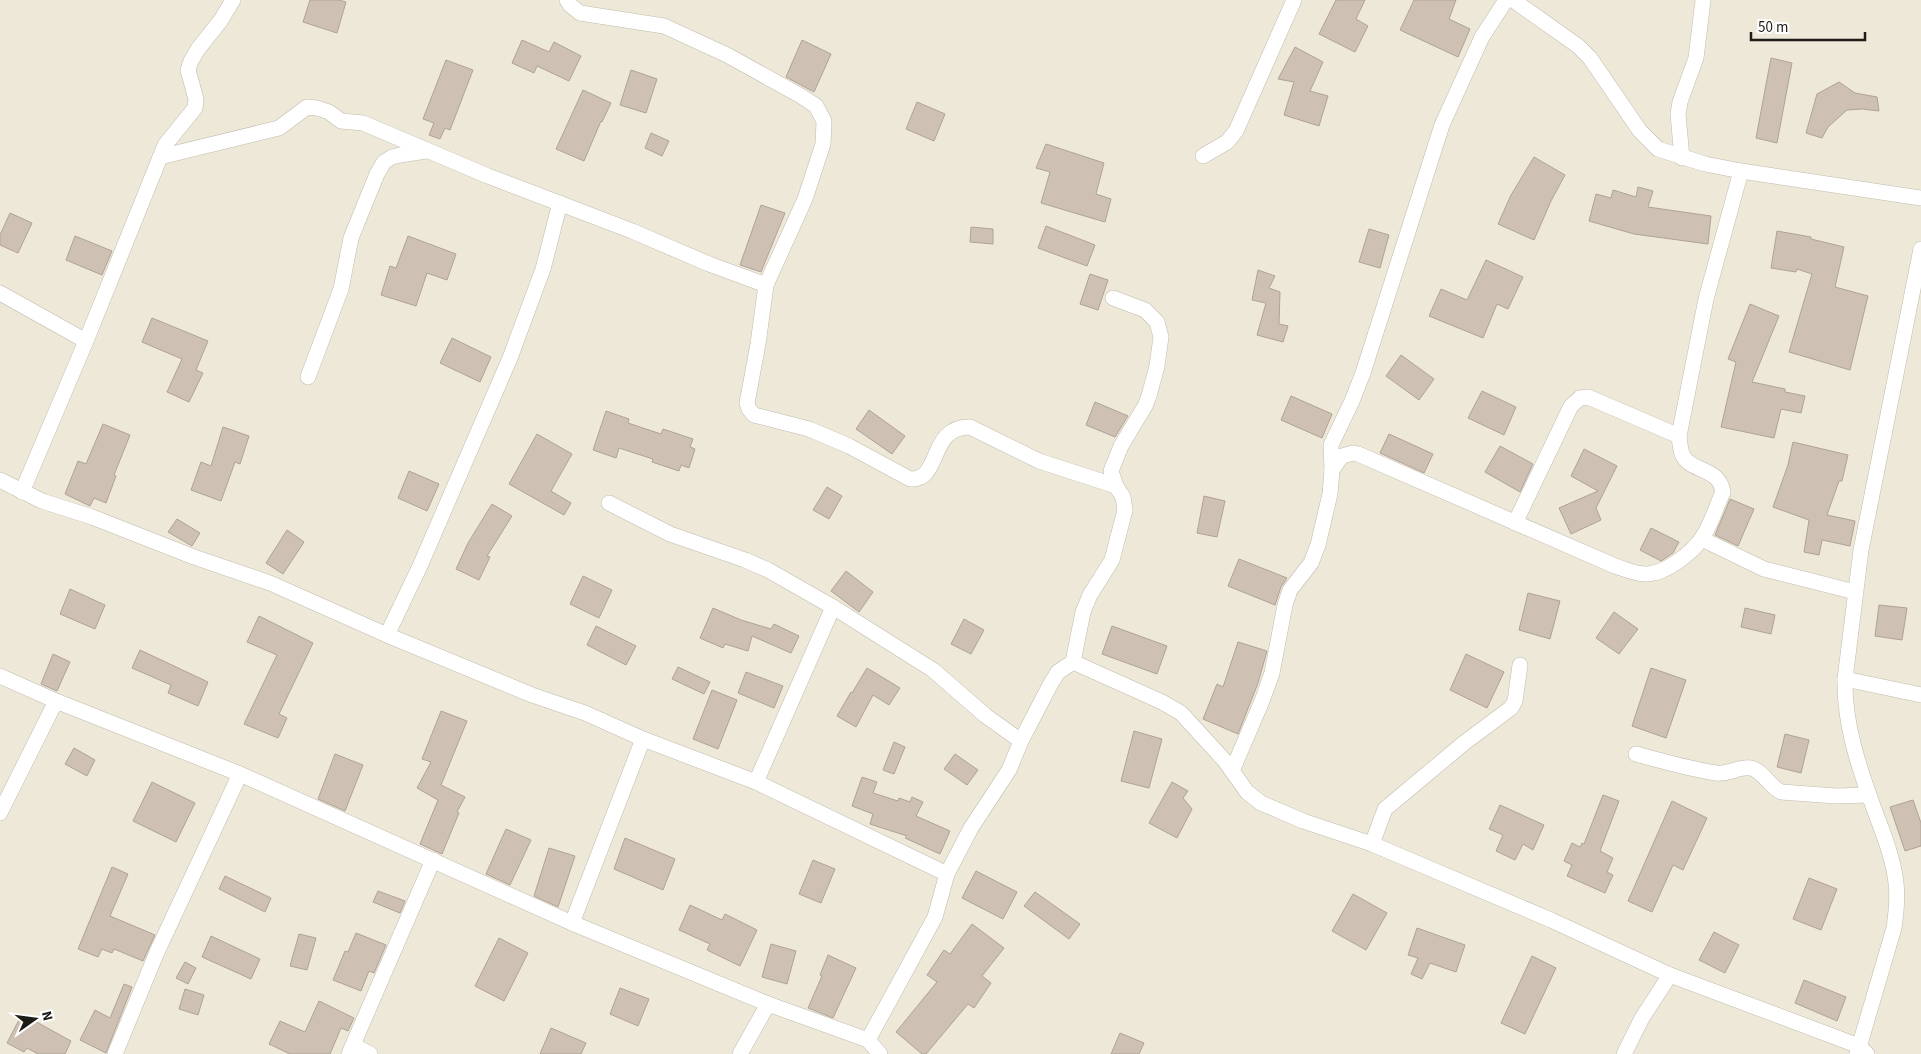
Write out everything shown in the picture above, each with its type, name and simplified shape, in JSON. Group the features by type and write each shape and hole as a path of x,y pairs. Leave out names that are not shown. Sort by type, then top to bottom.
{"street":[{"path":"22,492 86,341 165,144 195,108 196,98 188,70 198,49 221,20 233,0"},
{"path":"567,0 580,13 664,26 728,55 816,106 824,121 823,144 805,199 766,285 758,344 747,402 749,409 754,415 809,429 849,446 910,479 918,479 924,476 930,468 938,447 946,434 960,426 970,427 1039,461 1116,486"},
{"path":"1203,156 1227,142 1236,131 1294,0"},
{"path":"1232,771 1262,701 1272,672 1285,604 1290,590 1311,564 1318,545 1330,494 1332,470 1330,445 1352,401 1363,373 1442,125 1482,37 1506,0"},
{"path":"1513,0 1578,46 1590,58 1648,141 1658,149 1682,158 1741,171 1921,198"},
{"path":"1682,158 1679,129 1680,102 1696,58 1703,0"},
{"path":"160,158 279,128 307,107 317,108 329,112 341,121 363,124 766,285"},
{"path":"308,377 341,289 351,238 377,174 384,162 392,157 400,154 427,151"},
{"path":"1332,470 1342,456 1353,453 1615,566 1648,574 1660,572 1682,559 1702,538 1722,492 1722,484 1715,476 1684,457 1679,436 1706,299 1741,171"},
{"path":"387,635 420,566 510,358 543,269 560,203"},
{"path":"1073,662 1162,702 1181,713 1198,730 1248,792 1261,804 1304,822 1372,844 1551,920 1670,975 1861,1051 1888,951 1897,909 1897,884 1890,851 1869,795 1848,721 1844,700 1845,679 1862,550 1921,249"},
{"path":"0,293 86,341"},
{"path":"868,1040 934,917 947,874 971,828 1009,770 1021,741 1058,672 1073,662 1083,612 1090,595 1112,560 1122,528 1125,510 1123,497 1116,486 1111,471 1121,446 1150,396 1161,337 1157,322 1144,310 1113,298"},
{"path":"1515,523 1571,406 1580,398 1588,397 1679,436"},
{"path":"0,480 42,500 92,517 194,557 270,583 387,635 532,695 594,717 644,739 756,782 947,874"},
{"path":"609,503 670,534 768,570 833,607 933,670 986,716 1021,741"},
{"path":"1702,538 1764,569 1855,592"},
{"path":"756,782 833,607"},
{"path":"1372,844 1385,809 1511,708 1515,701 1520,665"},
{"path":"0,676 56,701 240,774 572,923 768,1004 868,1040 880,1054"},
{"path":"1845,679 1921,694"},
{"path":"0,813 56,701"},
{"path":"572,923 644,739"},
{"path":"1636,754 1718,774 1741,768 1751,768 1758,772 1774,789 1781,792 1836,796 1869,795"},
{"path":"115,1054 157,952 240,774"},
{"path":"370,1054 351,1050 433,860"},
{"path":"1624,1054 1642,1018 1670,975"},
{"path":"740,1054 768,1004"}],"building":[{"path":"310,0 339,0 346,2 337,33 303,22"},
{"path":"1336,0 1365,0 1356,19 1368,26 1355,52 1319,34"},
{"path":"1414,0 1456,0 1449,19 1470,29 1458,57 1400,30"},
{"path":"522,40 549,52 554,42 581,56 569,81 537,66 534,73 512,63"},
{"path":"802,40 831,54 814,92 786,77"},
{"path":"1295,47 1323,62 1310,91 1328,96 1319,126 1284,115 1294,82 1278,79"},
{"path":"1771,58 1792,63 1777,143 1756,138"},
{"path":"446,60 473,70 450,130 445,128 440,139 429,135 434,123 423,119"},
{"path":"631,70 657,79 646,113 620,105"},
{"path":"1839,82 1855,93 1877,97 1879,111 1847,110 1828,127 1822,138 1806,133 1817,94"},
{"path":"583,90 611,103 584,161 556,149"},
{"path":"917,102 945,114 934,141 906,129"},
{"path":"651,133 669,141 662,156 645,148"},
{"path":"1046,144 1104,163 1096,194 1111,199 1105,222 1041,203 1050,172 1036,168"},
{"path":"1534,157 1565,175 1534,240 1498,224 1511,195"},
{"path":"1638,187 1653,191 1648,207 1711,216 1708,244 1634,234 1589,221 1596,194 1611,198 1613,190 1636,197"},
{"path":"761,205 785,213 761,272 740,265"},
{"path":"10,213 32,223 18,253 0,245 0,235"},
{"path":"1046,226 1095,245 1087,266 1038,248"},
{"path":"971,227 993,229 993,244 970,242"},
{"path":"1369,229 1389,235 1380,268 1359,262"},
{"path":"1777,231 1811,237 1811,239 1844,247 1835,287 1868,296 1850,370 1789,352 1812,274 1797,269 1796,272 1771,268"},
{"path":"75,236 112,251 102,275 66,260"},
{"path":"408,236 456,254 447,280 427,273 416,306 381,295 390,266 396,268"},
{"path":"1486,260 1523,277 1508,309 1497,304 1483,338 1429,316 1441,289 1467,300"},
{"path":"1258,270 1275,276 1269,288 1280,292 1279,324 1288,326 1283,342 1257,335 1266,303 1252,300"},
{"path":"1090,274 1108,280 1098,310 1080,304"},
{"path":"1750,304 1779,316 1752,382 1785,389 1785,392 1805,396 1801,413 1781,409 1774,438 1721,427 1736,362 1728,359"},
{"path":"152,318 208,341 196,370 203,373 189,402 167,392 182,359 142,342"},
{"path":"452,338 491,357 480,382 440,363"},
{"path":"1401,355 1434,379 1419,400 1386,376"},
{"path":"1482,391 1516,407 1504,435 1468,418"},
{"path":"1291,396 1332,414 1322,438 1281,420"},
{"path":"1095,402 1128,416 1115,437 1086,425"},
{"path":"869,410 905,436 892,454 856,429"},
{"path":"606,411 629,419 628,423 661,434 663,429 693,439 690,447 695,449 689,468 681,465 679,471 652,462 653,459 619,448 616,458 593,450"},
{"path":"103,424 130,435 114,475 116,476 106,503 94,498 90,506 65,494 78,461 86,464"},
{"path":"223,427 249,436 240,464 235,462 221,501 191,490 201,462 211,466"},
{"path":"537,434 572,454 551,491 571,503 564,515 509,484"},
{"path":"1389,434 1433,454 1424,473 1380,453"},
{"path":"1793,442 1848,455 1842,481 1839,481 1827,515 1855,521 1850,546 1822,540 1819,555 1804,552 1809,520 1773,507 1788,465"},
{"path":"1500,446 1533,464 1520,492 1485,472"},
{"path":"1584,449 1617,466 1596,508 1601,520 1571,534 1559,508 1598,491 1571,476"},
{"path":"409,471 439,484 427,511 398,498"},
{"path":"827,487 842,496 829,519 813,510"},
{"path":"1204,496 1225,501 1217,537 1197,533"},
{"path":"1730,499 1754,509 1738,546 1715,535"},
{"path":"492,504 512,516 487,556 490,557 479,580 456,569 468,543"},
{"path":"177,519 200,533 192,546 168,532"},
{"path":"1651,528 1679,542 1673,553 1661,561 1640,550"},
{"path":"287,530 304,542 283,574 266,563"},
{"path":"1239,559 1287,578 1281,587 1275,605 1228,586"},
{"path":"846,571 873,592 859,612 831,591"},
{"path":"583,576 612,590 599,618 570,604"},
{"path":"70,589 105,605 95,629 60,614"},
{"path":"1528,593 1560,601 1550,639 1519,630"},
{"path":"1879,605 1907,608 1902,640 1875,636"},
{"path":"713,608 741,620 771,629 774,624 799,636 791,653 752,636 748,651 725,644 723,648 700,638"},
{"path":"1745,608 1775,615 1771,634 1741,627"},
{"path":"1614,612 1638,629 1619,654 1596,638"},
{"path":"259,616 313,643 279,714 287,718 278,738 244,724 277,655 247,642"},
{"path":"964,619 984,630 971,654 951,644"},
{"path":"596,626 636,646 626,665 587,645"},
{"path":"1112,626 1167,646 1157,674 1102,654"},
{"path":"1238,642 1267,651 1258,683 1238,734 1203,719 1217,684 1223,687"},
{"path":"140,650 208,682 198,706 168,693 171,685 132,668"},
{"path":"53,654 70,662 57,691 41,684"},
{"path":"1466,654 1504,672 1487,708 1450,690"},
{"path":"678,667 710,682 704,694 672,679"},
{"path":"867,668 900,688 889,705 873,695 856,727 837,716"},
{"path":"1651,668 1686,680 1666,738 1632,726"},
{"path":"746,672 783,686 774,708 738,693"},
{"path":"712,690 737,700 718,749 693,739"},
{"path":"441,711 467,721 441,785 465,797 457,812 459,813 442,854 420,844 438,800 417,788 431,762 422,759"},
{"path":"1134,731 1162,739 1149,788 1121,781"},
{"path":"1785,734 1809,740 1801,773 1777,767"},
{"path":"894,742 905,747 894,774 883,770"},
{"path":"74,748 95,760 87,776 65,764"},
{"path":"335,754 363,765 345,811 318,799"},
{"path":"955,754 978,770 967,785 944,769"},
{"path":"862,777 877,782 873,793 898,801 899,798 910,802 912,797 923,802 916,816 950,831 940,854 905,838 907,836 870,824 873,814 852,806"},
{"path":"152,782 195,803 176,842 133,821"},
{"path":"1172,782 1188,791 1183,798 1192,809 1177,838 1149,823"},
{"path":"1603,795 1619,801 1600,851 1613,858 1607,872 1613,875 1605,893 1567,876 1572,865 1564,861 1572,843 1580,847 1582,843 1584,844"},
{"path":"1913,800 1921,823 1921,846 1905,851 1890,807"},
{"path":"1672,801 1707,818 1683,870 1673,865 1652,912 1628,901"},
{"path":"1500,805 1544,825 1533,850 1523,844 1515,860 1496,851 1503,835 1489,829"},
{"path":"506,829 531,840 510,885 486,874"},
{"path":"625,838 675,859 663,890 614,869"},
{"path":"549,848 575,856 558,907 534,896"},
{"path":"813,860 835,869 821,903 799,894"},
{"path":"112,867 128,874 110,916 155,935 143,961 114,949 112,953 102,949 98,957 78,949"},
{"path":"976,871 1017,892 1003,919 962,898"},
{"path":"225,876 271,898 265,912 219,889"},
{"path":"1809,878 1837,889 1821,930 1793,919"},
{"path":"378,891 405,901 400,913 373,902"},
{"path":"1035,892 1080,924 1069,939 1024,906"},
{"path":"1353,894 1387,913 1366,950 1332,931"},
{"path":"690,905 722,920 725,914 757,930 740,966 707,950 710,944 679,930"},
{"path":"972,924 1004,948 982,976 991,983 974,1008 968,1004 926,1054 922,1054 896,1032 937,982 927,975 944,950 950,954"},
{"path":"1417,928 1465,945 1456,972 1430,963 1422,979 1411,974 1418,958 1408,955"},
{"path":"1714,932 1739,945 1725,973 1699,960"},
{"path":"356,933 386,945 374,973 369,971 361,991 333,980 345,951 348,952"},
{"path":"299,934 316,938 307,970 290,966"},
{"path":"211,936 260,959 251,979 202,957"},
{"path":"499,938 528,953 504,1001 475,986"},
{"path":"771,944 796,951 787,984 762,977"},
{"path":"828,955 856,968 833,1018 808,1008 822,976 820,975"},
{"path":"1532,956 1556,968 1525,1034 1501,1023"},
{"path":"185,962 196,968 188,984 176,978"},
{"path":"1804,980 1846,997 1837,1021 1795,1003"},
{"path":"124,984 132,987 106,1053 80,1040 95,1010 110,1018"},
{"path":"620,988 649,999 638,1026 610,1014"},
{"path":"185,989 204,995 198,1015 179,1009"},
{"path":"319,1001 354,1018 348,1031 341,1028 330,1054 290,1054 269,1044 280,1021 305,1032"},
{"path":"22,1014 71,1041 65,1054 38,1054 27,1048 24,1052 7,1043"},
{"path":"551,1028 586,1043 581,1054 540,1054"},
{"path":"1120,1033 1144,1043 1139,1054 1111,1054"}]}
